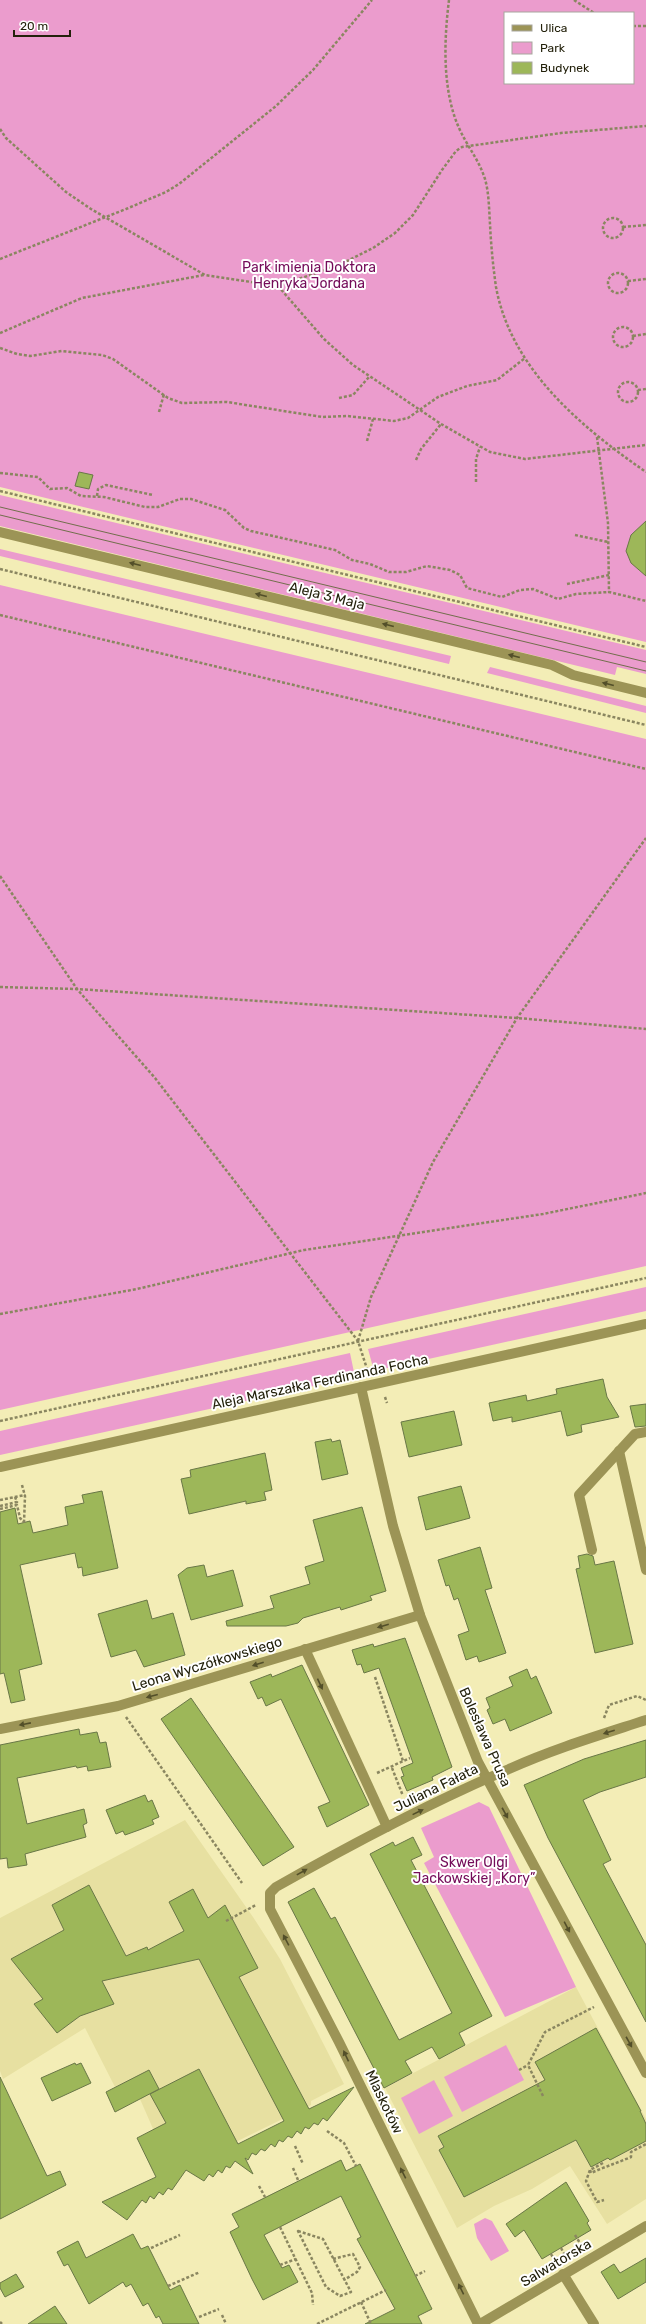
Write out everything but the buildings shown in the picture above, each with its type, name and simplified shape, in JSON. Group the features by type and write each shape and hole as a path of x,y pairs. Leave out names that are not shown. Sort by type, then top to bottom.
{"street":[{"name":"Aleja 3 Maja","path":"0,532 552,665 573,675 646,694"},
{"name":"Aleja Marszałka Ferdinanda Focha","path":"0,1467 646,1324"},
{"name":"Bolesława Prusa","path":"361,1387 394,1526 420,1615 486,1779 646,2073"},
{"path":"592,1550 579,1494 635,1434 646,1432"},
{"path":"619,1452 646,1570"},
{"name":"Leona Wyczółkowskiego","path":"0,1729 118,1706 190,1686 305,1648 420,1615"},
{"path":"305,1648 387,1827"},
{"name":"Juliana Fałata","path":"270,1893 276,1886 307,1869 387,1827 486,1779 590,1738 646,1720"},
{"name":"Mlaskotów","path":"270,1893 270,1909 339,2042 479,2324"},
{"name":"Salwatorska","path":"479,2324 646,2226"},
{"path":"563,2274 594,2324"}],"path":[{"path":"0,260 171,189 229,145 276,106 314,70 372,0"},
{"path":"449,0 446,47 450,99 458,127 478,160 487,186 493,267 503,313 525,358 550,391 596,436 646,472"},
{"path":"575,1 592,12"},
{"path":"634,26 646,26"},
{"path":"0,332 82,298 205,275 278,286 337,266 390,237 413,215 450,157 456,151 468,145 561,133 646,126"},
{"path":"0,129 6,138 56,184 91,209 205,275"},
{"path":"611,218 619,220 623,227 620,234 612,237 603,230 605,222 611,218"},
{"path":"623,227 646,225"},
{"path":"617,273 624,275 628,281 628,287 622,293 614,292 609,285 610,277 617,273"},
{"path":"628,281 646,279"},
{"path":"278,286 329,343 369,377 480,448 502,456 524,459 646,445"},
{"path":"622,328 630,330 633,336 632,341 627,346 619,346 614,340 615,332 622,328"},
{"path":"633,336 646,334"},
{"path":"0,348 17,354 30,356 62,351 102,355 121,364 164,394 182,403 227,402 322,417 347,416 399,420 408,418 438,397 468,386 497,380 525,358"},
{"path":"339,398 353,395 369,377"},
{"path":"626,382 633,383 638,390 637,397 631,401 624,400 619,395 620,387 626,382"},
{"path":"638,390 646,389"},
{"path":"159,412 164,394"},
{"path":"367,441 373,419"},
{"path":"416,460 421,449 441,424"},
{"path":"596,436 599,451 608,542 610,592"},
{"path":"476,482 476,459 480,448"},
{"path":"0,473 35,476 50,489 68,488 81,496 97,496 152,508 174,500 191,499 225,510 244,528 335,550 352,560 392,573 411,571 427,566 450,570 460,576 465,585 470,589 500,596 527,589 533,589 558,599 576,594 610,592 646,601"},
{"path":"97,496 98,489 106,485 153,495"},
{"path":"0,491 646,646"},
{"path":"575,536 608,542"},
{"path":"0,569 646,725"},
{"path":"567,584 609,574"},
{"path":"0,615 646,769"},
{"path":"358,1341 371,1297 433,1162 517,1018 646,838"},
{"path":"0,876 77,989 155,1078 358,1341 369,1374"},
{"path":"0,987 77,989 517,1018 646,1029"},
{"path":"0,1314 137,1289 289,1253 544,1214 646,1193"},
{"path":"0,1421 646,1278"},
{"path":"385,1397 387,1403"},
{"path":"0,1509 17,1505 20,1518 24,1523 25,1494 22,1485"},
{"path":"0,1500 25,1494"},
{"path":"0,1506 17,1502 15,1497"},
{"path":"376,1677 403,1761"},
{"path":"604,1718 609,1705 637,1696 646,1700"},
{"path":"118,1706 242,1883"},
{"path":"487,1748 490,1755 504,1756"},
{"path":"364,1778 392,1768 410,1758"},
{"path":"392,1768 403,1796"},
{"path":"226,1921 256,1905"},
{"path":"519,2070 528,2065 545,2032 594,2007"},
{"path":"528,2065 544,2096"},
{"path":"327,2131 344,2143 356,2166"},
{"path":"590,2170 591,2173 610,2164 618,2163 631,2157 630,2151 646,2144"},
{"path":"295,2146 303,2164"},
{"path":"603,2163 590,2170 586,2181 597,2202 604,2200"},
{"path":"293,2168 298,2180"},
{"path":"259,2186 265,2197"},
{"path":"280,2227 312,2293 313,2304"},
{"path":"298,2231 323,2239 333,2259 351,2292 340,2296 326,2287 298,2231"},
{"path":"152,2248 180,2235"},
{"path":"575,2235 584,2250"},
{"path":"561,2248 568,2260"},
{"path":"333,2259 353,2254 360,2267 357,2272 344,2280"},
{"path":"551,2254 558,2266"},
{"path":"280,2265 296,2259"},
{"path":"415,2276 425,2271"},
{"path":"168,2286 200,2272"},
{"path":"317,2324 323,2323 386,2290"},
{"path":"361,2302 371,2324"},
{"path":"199,2317 219,2309"},
{"path":"222,2315 226,2324"}],"shaded area":[{"path":"185,1820 253,1917 280,1959 344,2084 311,2101 311,2105 185,2167 154,2131 140,2099 126,2082 115,2087 85,2028 3,2079 0,2071 0,1918"},
{"path":"576,1987 646,2119 646,2199 607,2224 570,2166 532,2189 494,2206 457,2228 385,2088"}],"green space":[{"name":"Park imienia Doktora Henryka Jordana","path":"0,0 646,0 646,642 0,487"},
{"path":"0,495 646,650 646,674 617,667 615,675 0,526"},
{"path":"0,549 451,656 449,664 0,556"},
{"path":"0,585 646,739 646,1266 0,1410"},
{"path":"490,667 646,706 646,713 487,673"},
{"path":"646,1287 646,1311 374,1371 368,1349"},
{"path":"350,1353 355,1377 0,1455 0,1431"},
{"name":"Skwer Olgi Jackowskiej „Kory”","path":"479,1802 489,1807 576,1987 505,2017 424,1863 434,1857 421,1828"},
{"path":"506,2045 524,2080 462,2112 444,2077"},
{"path":"434,2080 453,2116 419,2134 401,2098"},
{"path":"485,2218 492,2221 509,2251 491,2261 477,2238 474,2224"}],"tram line":[{"path":"0,507 646,662"},
{"path":"0,515 646,671"}]}
